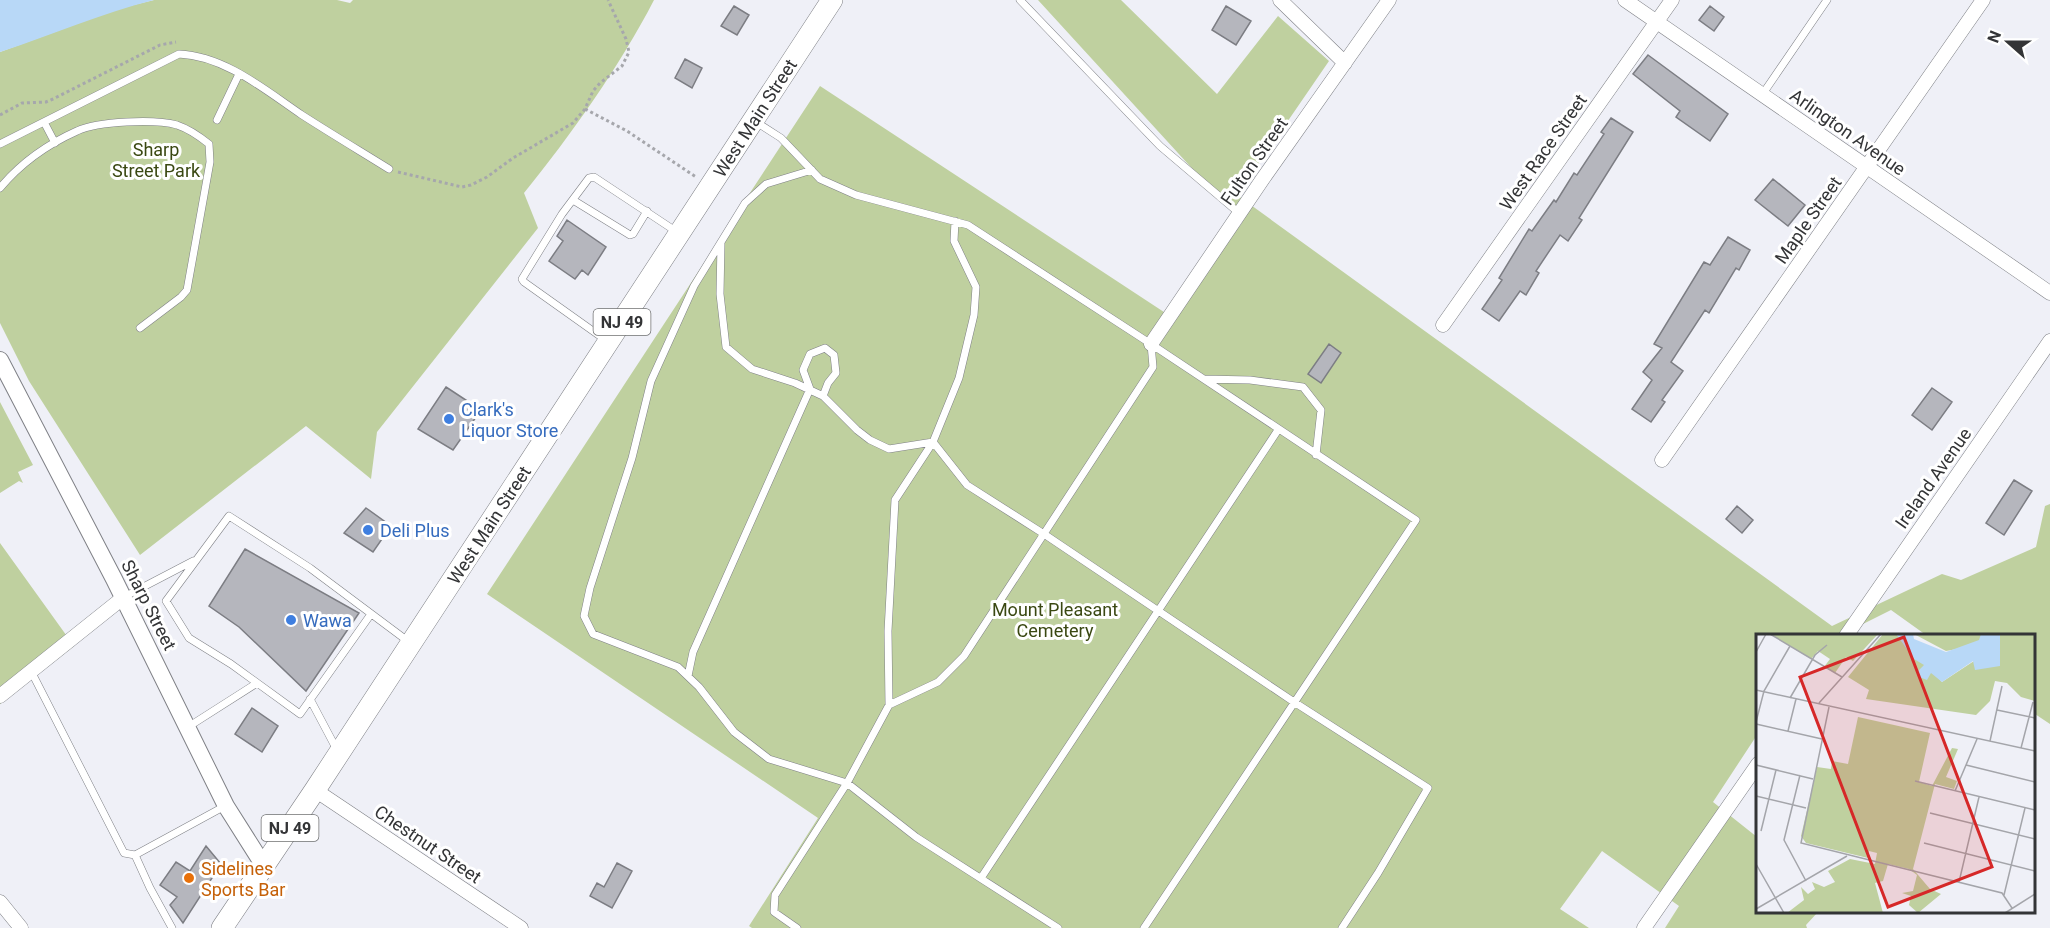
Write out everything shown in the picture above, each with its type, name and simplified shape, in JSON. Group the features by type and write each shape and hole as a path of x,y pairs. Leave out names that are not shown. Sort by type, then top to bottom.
{"highway":[{"name":"West Main Street","path":"222,928 411,644 832,0"}],"street":[{"path":"1280,0 1345,63"},
{"name":"Fulton Street","path":"1151,344 1239,213 1389,0"},
{"name":"Arlington Avenue","path":"1625,0 2050,293"},
{"name":"West Race Street","path":"1443,325 1672,0"},
{"name":"Maple Street","path":"1662,460 1983,0"},
{"name":"Ireland Avenue","path":"1847,634 2050,340"},
{"name":"Sharp Street","path":"0,361 124,597 226,806 264,866"},
{"path":"0,696 124,597"},
{"path":"1644,928 1756,767"},
{"name":"Chestnut Street","path":"315,790 521,928"},
{"path":"0,902 21,928"}],"lane":[{"path":"1020,0 1160,146 1239,213"},
{"path":"1762,95 1827,0"},
{"path":"0,144 179,54 213,60 239,74 388,169"},
{"path":"217,120 239,74"},
{"path":"753,120 781,138 820,179 856,195 968,225 1416,520 1144,928"},
{"path":"44,122 54,143"},
{"path":"0,188 15,170 54,143 78,130 104,124 141,122 176,125 195,133 209,144 210,162 187,290 140,328"},
{"path":"812,170 766,184 745,203 694,286 651,381 632,458 590,588 584,616 593,634 678,666 699,687 734,732 769,759 847,783 916,837 1058,928"},
{"path":"608,342 522,279 562,214 590,178 597,178 679,233"},
{"path":"573,200 630,235 633,234 647,211"},
{"path":"797,928 774,912 775,895 847,783 889,705 888,631 895,500 933,442 959,378 974,315 976,287 954,241 955,221"},
{"path":"722,240 720,294 726,346 752,369 824,396 857,430 870,440 889,449 933,442"},
{"path":"889,705 938,682 964,656 1153,367 1151,344"},
{"path":"688,676 693,652 810,389 802,370 810,354 825,348 834,355 836,373 828,383 824,396"},
{"path":"1203,379 1250,380 1303,387 1321,410 1316,455"},
{"path":"981,878 1278,430"},
{"path":"933,442 967,485 1428,788 1378,873 1342,928"},
{"path":"371,614 300,714 189,638 166,601 230,516 310,568 411,644"},
{"path":"124,597 195,560"},
{"path":"31,671 124,853 135,855 226,806"},
{"path":"188,727 257,683"},
{"path":"310,699 339,753"},
{"path":"135,855 172,928"}],"path":[{"path":"406,175 462,187 471,185 573,123 585,109 593,91 622,66 628,51 626,39 608,0"},
{"path":"585,109 627,131 710,186"}],"green space":[{"name":"Sharp Street Park","path":"154,0 337,0 350,3 353,0 654,0 594,100 524,193 538,228 377,432 371,479 306,426 140,555 29,381 0,323 0,52 117,9"},
{"name":"Mount Pleasant Cemetery","path":"1038,0 1121,0 1217,94 1278,16 1329,61 1237,195 1832,626 1942,574 1961,580 2036,547 2045,506 2050,504 2050,724 2035,714 2035,634 1925,634 1891,610 1843,634 1756,634 1756,737 1713,802 1756,836 1756,913 1817,913 1806,925 1807,928 1665,928 1679,906 1602,851 1560,909 1589,928 752,928 749,926 818,818 487,594 820,86 1170,316 1242,223"},
{"path":"0,402 33,465 18,472 23,483 19,481 0,493"},
{"path":"0,543 74,646 0,704"}],"water":[{"path":"0,0 154,0 0,52"}],"building":[{"path":"734,6 749,15 737,35 721,26"},
{"path":"1226,6 1251,21 1236,45 1212,30"},
{"path":"1710,6 1724,17 1714,31 1699,20"},
{"path":"1648,55 1728,114 1710,141 1676,117 1680,111 1633,74"},
{"path":"685,59 702,68 692,88 675,78"},
{"path":"1611,118 1633,132 1579,218 1582,220 1568,241 1560,235 1536,271 1539,273 1526,295 1520,291 1499,321 1482,309 1502,280 1499,278 1529,229 1532,231 1554,200 1556,202 1574,173 1577,175 1604,134 1601,132"},
{"path":"1773,179 1805,205 1788,226 1755,200"},
{"path":"567,220 606,247 588,275 582,270 575,279 549,261 563,241 557,236"},
{"path":"1728,237 1750,250 1739,270 1736,268 1709,313 1705,310 1671,362 1683,371 1662,400 1665,402 1651,422 1632,409 1652,380 1643,372 1662,348 1654,344 1704,262 1710,265"},
{"path":"1329,344 1341,353 1321,383 1308,374"},
{"name":"Clark's Liquor Store","path":"446,387 481,410 453,450 418,429"},
{"path":"1932,388 1952,402 1932,430 1912,415"},
{"path":"2014,480 2032,491 2004,535 1986,523"},
{"path":"1737,506 1753,520 1742,533 1726,519"},
{"name":"Deli Plus","path":"366,508 391,526 373,552 344,533"},
{"name":"Wawa","path":"245,549 359,613 306,691 239,627 209,606"},
{"path":"252,708 278,726 262,752 235,734"},
{"name":"Sidelines Sports Bar","path":"206,846 221,864 183,923 170,905 177,897 160,885 176,862 190,871"},
{"path":"617,863 632,871 612,908 590,896 597,883 604,887"}],"place":[{"name":"Clark's Liquor Store","path":"449,419"},
{"name":"Deli Plus","path":"368,530"},
{"name":"Wawa","path":"291,620"},
{"name":"Sidelines Sports Bar","path":"189,878"}]}
